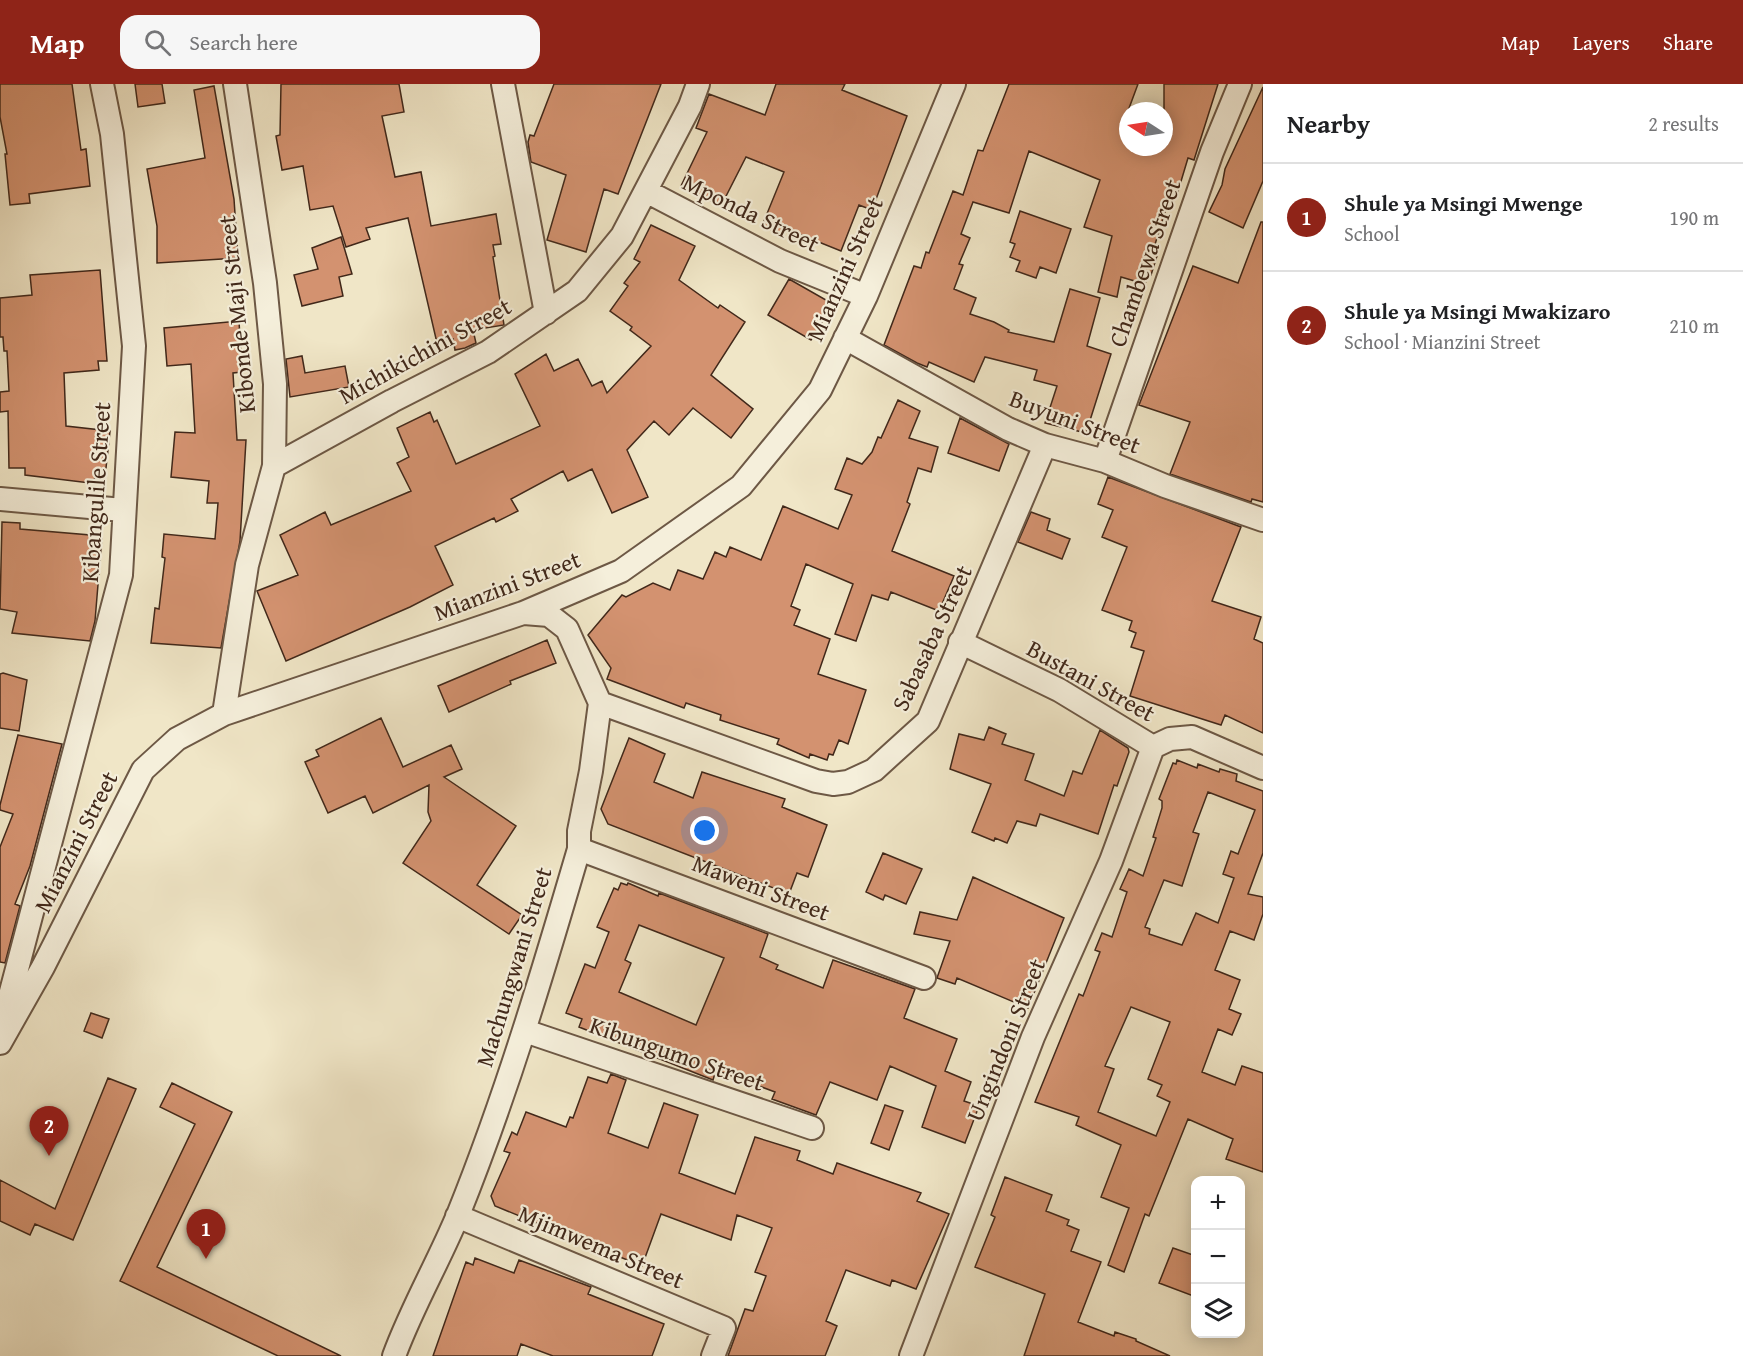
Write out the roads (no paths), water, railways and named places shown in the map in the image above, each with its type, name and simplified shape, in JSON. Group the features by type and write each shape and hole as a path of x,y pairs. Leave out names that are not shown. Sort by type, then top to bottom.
{"street":[{"name":"Kibangulile Street","path":"0,1034 121,575 134,346 112,134 102,84"},
{"name":"Kibonde Maji Street","path":"224,714 247,565 274,466 275,384 265,283 235,84"},
{"path":"504,84 546,313"},
{"name":"Michikichini Street","path":"274,466 488,352 577,291 622,236 690,106 698,84"},
{"name":"Mianzini Street","path":"0,1043 43,968 143,770 177,739 224,714 523,613 621,571 741,486 820,390 866,296 954,84"},
{"name":"Chambewa Street","path":"1105,461 1212,152 1240,84"},
{"name":"Mponda Street","path":"646,191 780,261 866,296"},
{"name":"Buyuni Street","path":"845,338 901,367 965,407 1045,445 1105,461 1165,486 1263,520"},
{"name":"Sabasaba Street","path":"600,703 816,781 833,784 848,782 874,770 928,721 1045,445"},
{"path":"0,499 123,510"},
{"path":"523,613 549,615 567,629 600,703"},
{"name":"Bustani Street","path":"960,642 1059,690 1153,747 1170,739 1192,737 1263,768"},
{"name":"Machungwani Street","path":"394,1356 412,1310 457,1216 525,1031 579,849 579,831 591,771 600,703"},
{"name":"Ungindoni Street","path":"911,1356 1033,1038 1102,883 1153,747"},
{"name":"Maweni Street","path":"579,849 924,978"},
{"name":"Kibungumo Street","path":"525,1031 812,1128"},
{"name":"Mjimwema Street","path":"457,1216 724,1328 713,1356"}],"place":[{"name":"Shule ya Msingi Mwakizaro","path":"49,1156"},
{"name":"Shule ya Msingi Mwenge","path":"206,1259"}]}
